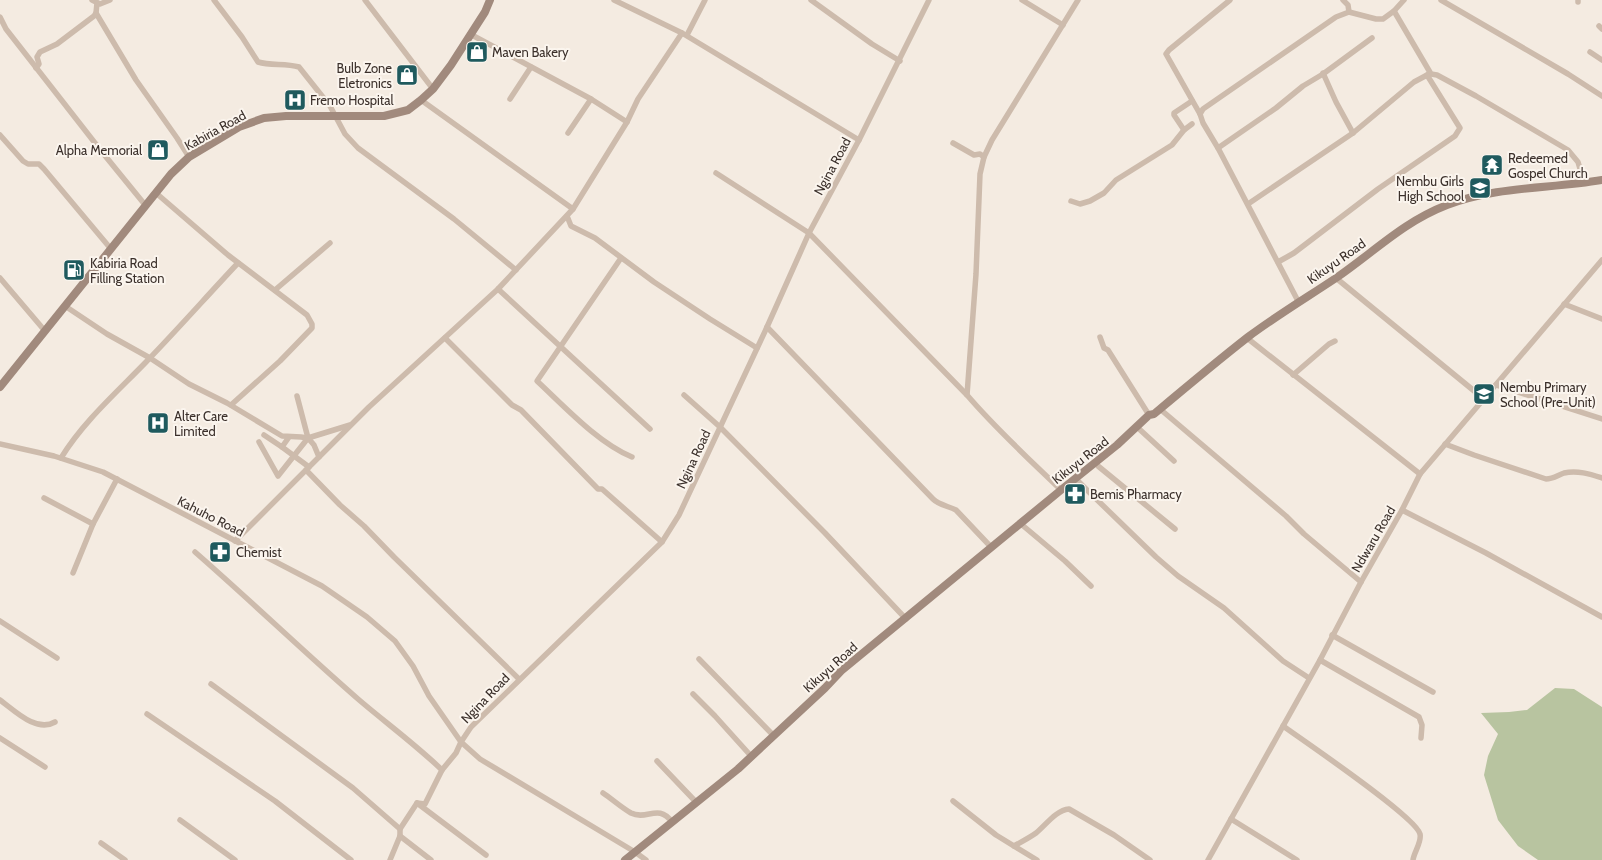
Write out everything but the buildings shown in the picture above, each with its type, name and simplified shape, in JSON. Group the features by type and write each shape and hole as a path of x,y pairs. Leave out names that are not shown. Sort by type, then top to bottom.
{"main road":[{"name":"Kabiria Road","path":"0,387 171,174 189,157 239,127 264,118 286,116 384,116 408,110 422,100 433,89 470,34 490,0"},
{"name":"Kikuyu Road","path":"625,860 751,756 825,688 841,671 1117,445 1149,415 1154,414 1247,338 1298,301 1336,278 1402,228 1420,217 1448,205 1498,192 1602,180"}],"street":[{"path":"110,0 100,4 95,2 96,13 136,80 189,157"},
{"path":"214,0 242,37 258,62 299,67 330,106 345,134 358,148 454,219 516,270"},
{"path":"365,0 433,89"},
{"path":"614,0 684,34 859,140"},
{"path":"235,540 352,424 498,289 574,209 627,122 638,99 684,34 705,0"},
{"path":"811,0 872,44 900,61"},
{"name":"Ngina Road","path":"400,829 417,803 424,804 442,770 456,753 471,727 662,542 679,515 767,327 808,233 859,140 900,61 929,0"},
{"path":"1022,0 1063,25"},
{"path":"967,395 976,274 980,174 984,157 992,140 1078,0"},
{"path":"1230,0 1166,54 1200,114 1203,123 1248,204 1298,301"},
{"path":"1343,0 1348,5 1349,12"},
{"path":"1200,114 1203,109 1336,17 1349,12 1376,19 1383,19 1394,11 1404,0"},
{"path":"1441,0 1602,96"},
{"path":"1278,262 1294,253 1378,189 1456,136 1460,128 1394,11"},
{"path":"36,68 39,64 37,57 40,52 58,44 96,13"},
{"path":"0,17 6,29 36,68 146,206"},
{"path":"470,34 591,99 627,122"},
{"path":"1218,148 1372,38"},
{"path":"1590,52 1602,60"},
{"path":"510,99 531,67"},
{"path":"1323,73 1336,102 1353,133"},
{"path":"1248,204 1353,133 1414,82 1429,74 1437,75 1476,96 1568,150 1578,162 1584,182"},
{"path":"568,133 591,99"},
{"path":"422,100 574,209"},
{"path":"1184,130 1174,113 1192,101"},
{"path":"1071,201 1080,204 1090,201 1104,193 1116,180 1172,145 1184,130 1192,124"},
{"path":"0,135 23,161 28,164 39,164 44,169 111,249"},
{"path":"953,142 974,155 980,154 984,157"},
{"path":"716,174 808,233 1015,446 1061,490"},
{"path":"156,194 238,263 307,315 312,324 312,328 280,361 231,405"},
{"path":"567,216 571,226 595,238 654,282 757,348"},
{"path":"275,290 330,243"},
{"path":"621,258 537,381 602,440 614,449 632,457"},
{"name":"Ndwaru Road","path":"1208,860 1320,660 1332,635 1402,510 1420,474 1602,260"},
{"path":"61,458 70,443 95,415 238,263"},
{"path":"0,278 45,330"},
{"path":"1336,278 1484,399"},
{"path":"498,289 650,429"},
{"path":"1564,304 1602,319"},
{"path":"65,306 106,334 150,358 189,384 231,405 282,436 308,438 352,424"},
{"path":"767,327 933,499 939,504 956,510 991,547"},
{"path":"1100,337 1104,348 1108,350 1149,415"},
{"path":"445,338 512,405 521,410 598,490 602,489 662,542"},
{"path":"1247,338 1420,474"},
{"path":"1293,375 1328,344 1335,341"},
{"path":"1496,385 1602,419"},
{"path":"297,396 308,438 314,445 319,457"},
{"path":"684,396 720,427 906,619"},
{"path":"1160,409 1361,582"},
{"path":"1137,427 1174,461"},
{"path":"264,435 294,456 308,469 340,505 364,526 425,588 519,679"},
{"path":"282,447 289,437"},
{"path":"259,442 278,476 308,438"},
{"name":"Kahuho Road","path":"0,444 61,458 103,472 322,586 368,617 395,641 413,666 430,696 461,742 491,766 646,860"},
{"path":"1445,444 1474,456 1546,479 1572,472 1580,472 1602,478"},
{"path":"1096,462 1098,466 1176,528"},
{"path":"73,573 93,524 117,479"},
{"path":"1076,479 1156,557 1178,576 1224,608 1283,661 1309,678"},
{"path":"44,498 93,524"},
{"path":"1402,510 1486,553 1602,617"},
{"path":"1021,524 1065,561 1091,586"},
{"path":"195,552 359,699 421,750 442,770"},
{"path":"0,621 57,658"},
{"path":"1332,635 1433,692"},
{"path":"699,658 773,735"},
{"path":"1320,660 1419,717 1422,725 1421,738"},
{"path":"211,684 353,788 400,829 400,836 390,860"},
{"path":"693,694 751,756"},
{"path":"0,700 30,721 44,726 55,722"},
{"path":"147,714 275,801 351,860"},
{"path":"1283,726 1412,821 1418,828 1420,835 1412,860"},
{"path":"0,738 45,767"},
{"path":"657,761 696,802"},
{"path":"603,793 632,813 638,815 659,812 667,816 672,822"},
{"path":"953,801 996,835 1037,860"},
{"path":"417,803 486,855"},
{"path":"1014,846 1036,832 1064,809 1068,809 1114,835 1150,860"},
{"path":"1231,819 1297,860"},
{"path":"180,820 235,860"},
{"path":"400,836 431,860"},
{"path":"101,843 125,860"}],"green space":[{"path":"1555,688 1574,689 1602,707 1602,860 1538,860 1518,846 1498,820 1484,775 1488,756 1498,734 1481,713 1527,710"}],"place":[{"name":"Maven Bakery","path":"477,52"},
{"name":"Bulb Zone Eletronics","path":"407,75"},
{"name":"Fremo Hospital","path":"295,100"},
{"name":"Alpha Memorial","path":"158,150"},
{"name":"Redeemed Gospel Church","path":"1492,165"},
{"name":"Nembu Girls High School","path":"1480,188"},
{"name":"Kabiria Road Filling Station","path":"74,270"},
{"name":"Nembu Primary School (Pre-Unit)","path":"1484,394"},
{"name":"Alter Care Limited","path":"158,423"},
{"name":"Bemis Pharmacy","path":"1075,494"},
{"name":"Chemist","path":"220,552"}]}
